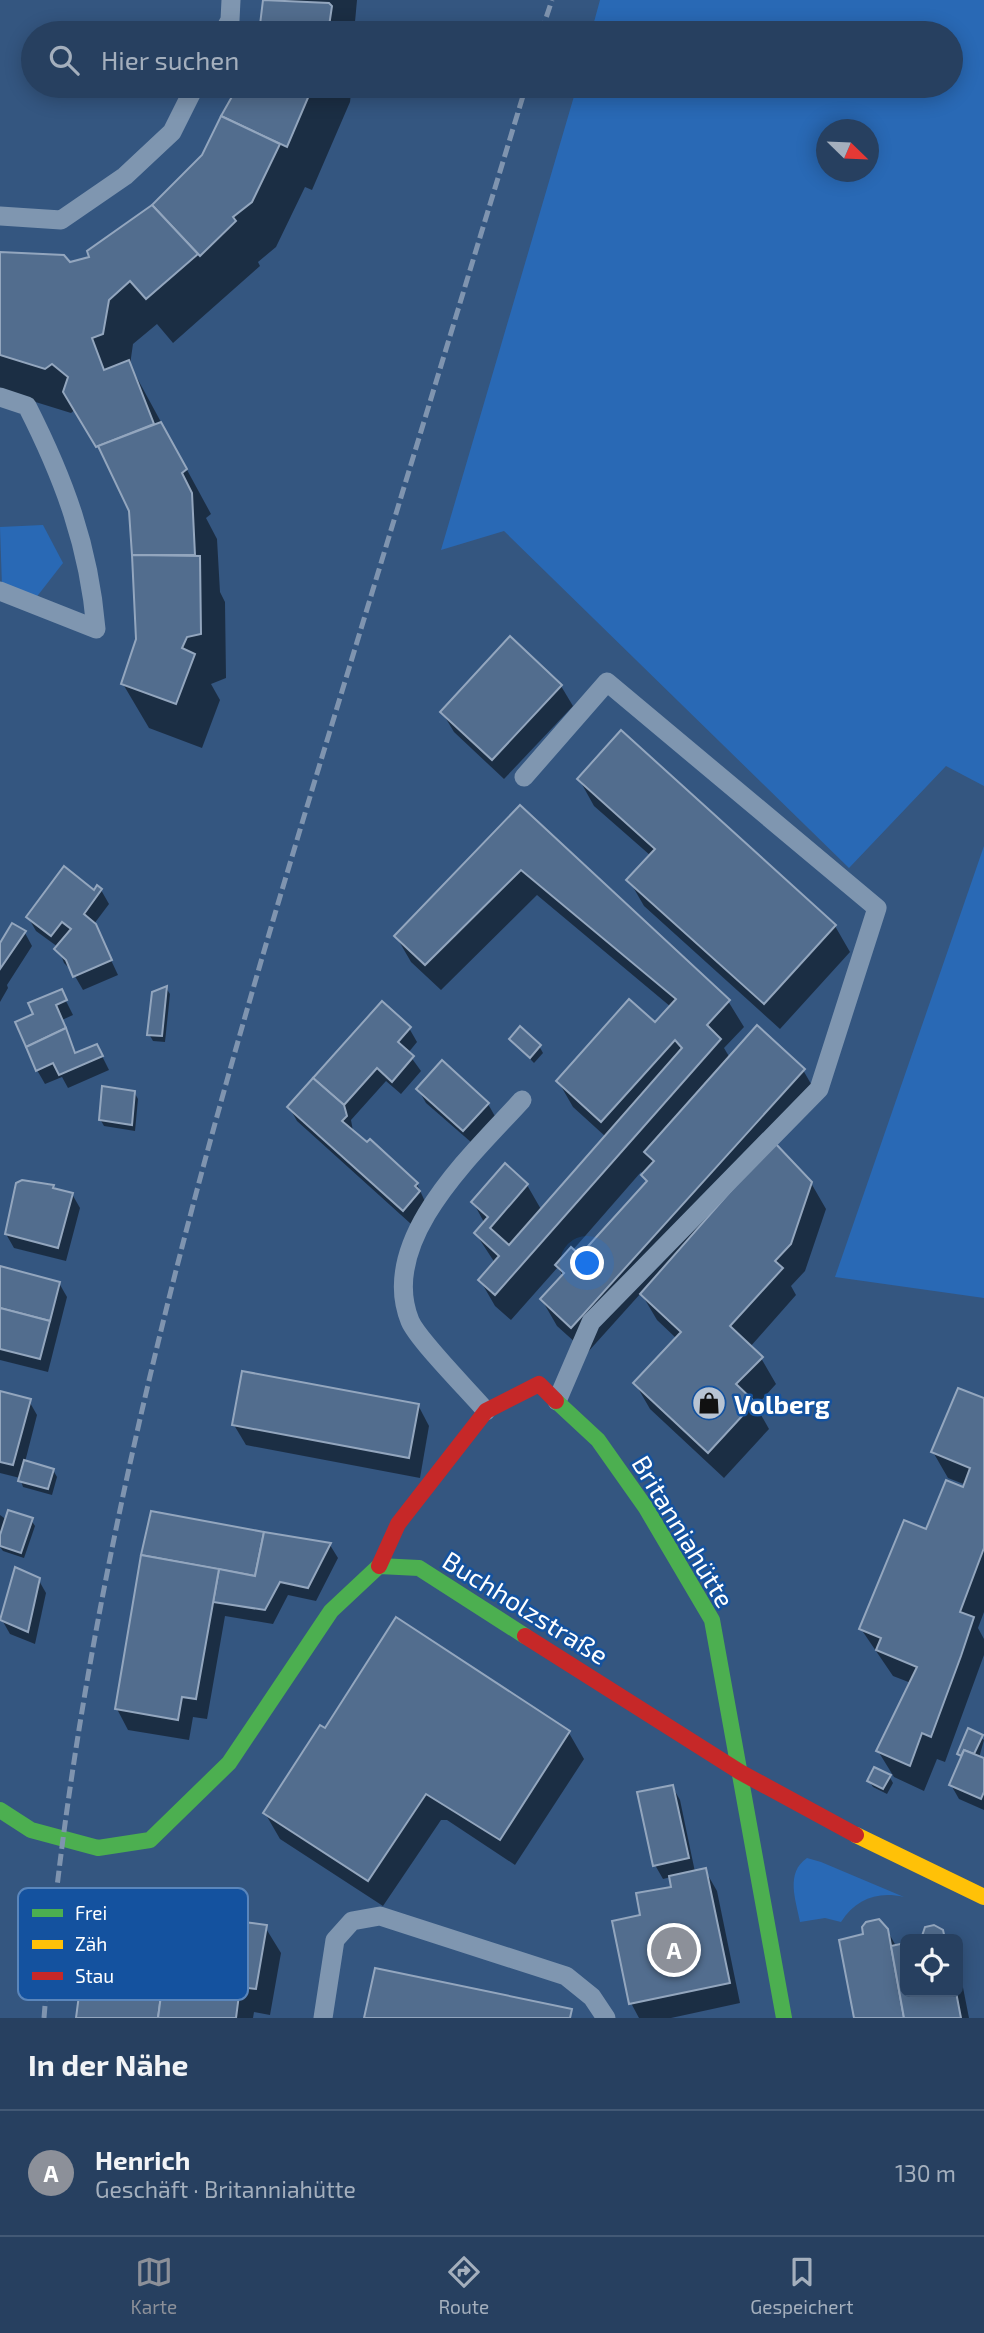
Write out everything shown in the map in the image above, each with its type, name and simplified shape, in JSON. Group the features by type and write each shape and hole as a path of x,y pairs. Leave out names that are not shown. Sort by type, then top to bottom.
{"street":[{"name":"Britanniahütte","path":"379,1566 398,1524 486,1411 539,1384 598,1440 646,1508 712,1620 784,2018"},
{"name":"Buchholzstraße","path":"379,1566 419,1568 740,1772 897,1857 984,1897"},
{"path":"0,1810 31,1830 98,1848 150,1840 229,1763 331,1611 379,1566"}],"lane":[{"path":"229,21 231,0"},
{"path":"0,216 61,220 125,176 172,132 189,98"},
{"path":"0,397 27,406 68,496 91,577 96,628 0,591"},
{"path":"524,777 607,682 877,908 819,1089 591,1322 557,1401"},
{"path":"486,1411 411,1323 405,1294 407,1262 435,1197 522,1100"},
{"path":"323,2018 335,1941 352,1921 380,1916 565,1976 592,1997 606,2018"}],"shaded area":[{"path":"600,0 984,0 984,786 946,766 849,868 504,531 441,550 573,98 963,98 963,21 594,21"},
{"path":"43,525 63,563 35,599 2,586 0,527"},
{"path":"984,846 984,1298 835,1277"},
{"path":"807,1858 904,1897 876,1896 860,1902 841,1922 825,1918 800,1922 794,1879 800,1864"}],"building":[{"path":"263,0 329,3 332,6 330,21 260,21"},
{"path":"231,98 308,98 287,147 221,116"},
{"path":"221,116 280,144 252,202 233,217 236,221 200,256 152,205 202,155"},
{"path":"152,205 198,254 146,299 130,281 109,300 103,334 92,338 104,370 129,360 154,424 96,447 63,392 68,377 52,364 45,369 0,355 0,252 64,255 70,262 89,257 87,251"},
{"path":"161,422 187,469 182,473 192,493 195,555 132,555 129,511 98,446"},
{"path":"132,555 200,556 201,634 187,637 182,648 195,654 176,704 121,684 136,639"},
{"path":"510,636 562,685 492,760 440,712"},
{"path":"621,730 836,925 764,1004 626,880 655,849 577,779"},
{"path":"520,805 730,1000 707,1025 721,1039 495,1295 478,1280 499,1256 474,1233 488,1217 471,1202 505,1163 528,1184 490,1228 509,1245 682,1048 675,1040 601,1122 556,1081 629,999 655,1022 676,999 521,870 425,965 394,936"},
{"path":"64,866 94,890 97,885 102,889 84,914 96,924 112,960 73,977 66,960 54,949 71,929 62,922 51,936 26,917"},
{"path":"12,923 26,931 0,969 0,943"},
{"path":"167,986 162,1036 147,1035 152,992"},
{"path":"62,989 67,1000 56,1005 66,1028 26,1047 15,1022 33,1014 28,1003"},
{"path":"382,1001 411,1027 398,1042 414,1056 392,1082 377,1068 344,1105 313,1078"},
{"path":"757,1025 805,1069 571,1328 540,1299 564,1273 555,1265 571,1247 580,1255 647,1181 641,1175 654,1161 644,1152"},
{"path":"520,1026 541,1045 530,1058 509,1039"},
{"path":"66,1028 75,1053 97,1044 103,1056 59,1075 53,1063 36,1071 26,1047"},
{"path":"442,1060 489,1103 463,1131 416,1089"},
{"path":"313,1078 344,1105 347,1116 342,1121 367,1142 370,1139 418,1183 415,1186 420,1191 403,1211 287,1107"},
{"path":"102,1086 135,1091 132,1125 99,1120"},
{"path":"774,1142 812,1182 791,1244 775,1261 783,1268 730,1326 763,1357 736,1384 755,1402 708,1453 633,1383 681,1332 640,1294"},
{"path":"22,1180 54,1185 53,1188 73,1193 58,1248 5,1234 16,1183"},
{"path":"0,1266 60,1282 50,1321 0,1308"},
{"path":"0,1308 50,1321 40,1359 0,1349"},
{"path":"242,1371 419,1404 409,1458 232,1425"},
{"path":"958,1388 984,1398 984,1548 960,1612 974,1617 961,1656 931,1737 922,1733 910,1766 876,1751 917,1667 876,1650 881,1638 859,1629 904,1520 926,1529 946,1480 963,1487 970,1468 931,1452"},
{"path":"0,1391 31,1399 13,1465 0,1462"},
{"path":"24,1460 54,1469 48,1489 18,1481"},
{"path":"8,1510 33,1518 21,1553 0,1546 0,1535"},
{"path":"151,1511 264,1532 255,1576 141,1555"},
{"path":"264,1532 331,1543 308,1588 280,1582 265,1610 213,1602 219,1569 255,1576"},
{"path":"141,1555 219,1569 196,1699 182,1697 178,1720 115,1709"},
{"path":"15,1567 40,1578 28,1632 0,1620"},
{"path":"396,1617 570,1731 500,1840 426,1794 368,1881 263,1813 320,1725 325,1728"},
{"path":"968,1728 983,1735 974,1754 964,1750 961,1756 957,1754"},
{"path":"964,1750 984,1758 984,1792 981,1799 949,1785"},
{"path":"874,1767 891,1775 883,1789 867,1781"},
{"path":"673,1785 689,1858 653,1866 637,1792"},
{"path":"706,1868 730,1983 629,2004 612,1921 640,1915 636,1893 671,1887 669,1876"},
{"path":"879,1919 888,1929 904,2018 854,2018 839,1940 863,1934 862,1927 866,1922"},
{"path":"248,1923 267,1925 256,1989 248,1988"},
{"path":"934,1925 943,1930 944,1934 923,1934 925,1927"},
{"path":"900,1944 900,1996 891,1946"},
{"path":"375,1968 572,2009 570,2018 364,2018"},
{"path":"900,1997 957,1997 961,2018 904,2018"},
{"path":"78,2000 160,2000 158,2018 76,2018"},
{"path":"160,2000 238,2000 236,2018 158,2018"}],"railway":[{"path":"545,21 552,0"},
{"path":"57,1888 84,1700 113,1542 186,1230 273,921 522,98"},
{"path":"44,2018 46,2000"}],"traffic: fast":[{"path":"556,1401 598,1440 646,1508 712,1620 784,2018"},
{"path":"0,1810 31,1830 98,1848 150,1840 229,1763 331,1611 379,1566 419,1568 525,1636"}],"traffic: slow":[{"path":"856,1835 984,1897"}],"traffic: jam":[{"path":"379,1566 398,1524 486,1411 539,1384 556,1401"},
{"path":"525,1636 740,1772 856,1835"}],"place":[{"name":"Volberg","path":"709,1403"},
{"name":"Henrich","path":"674,1950"}]}
